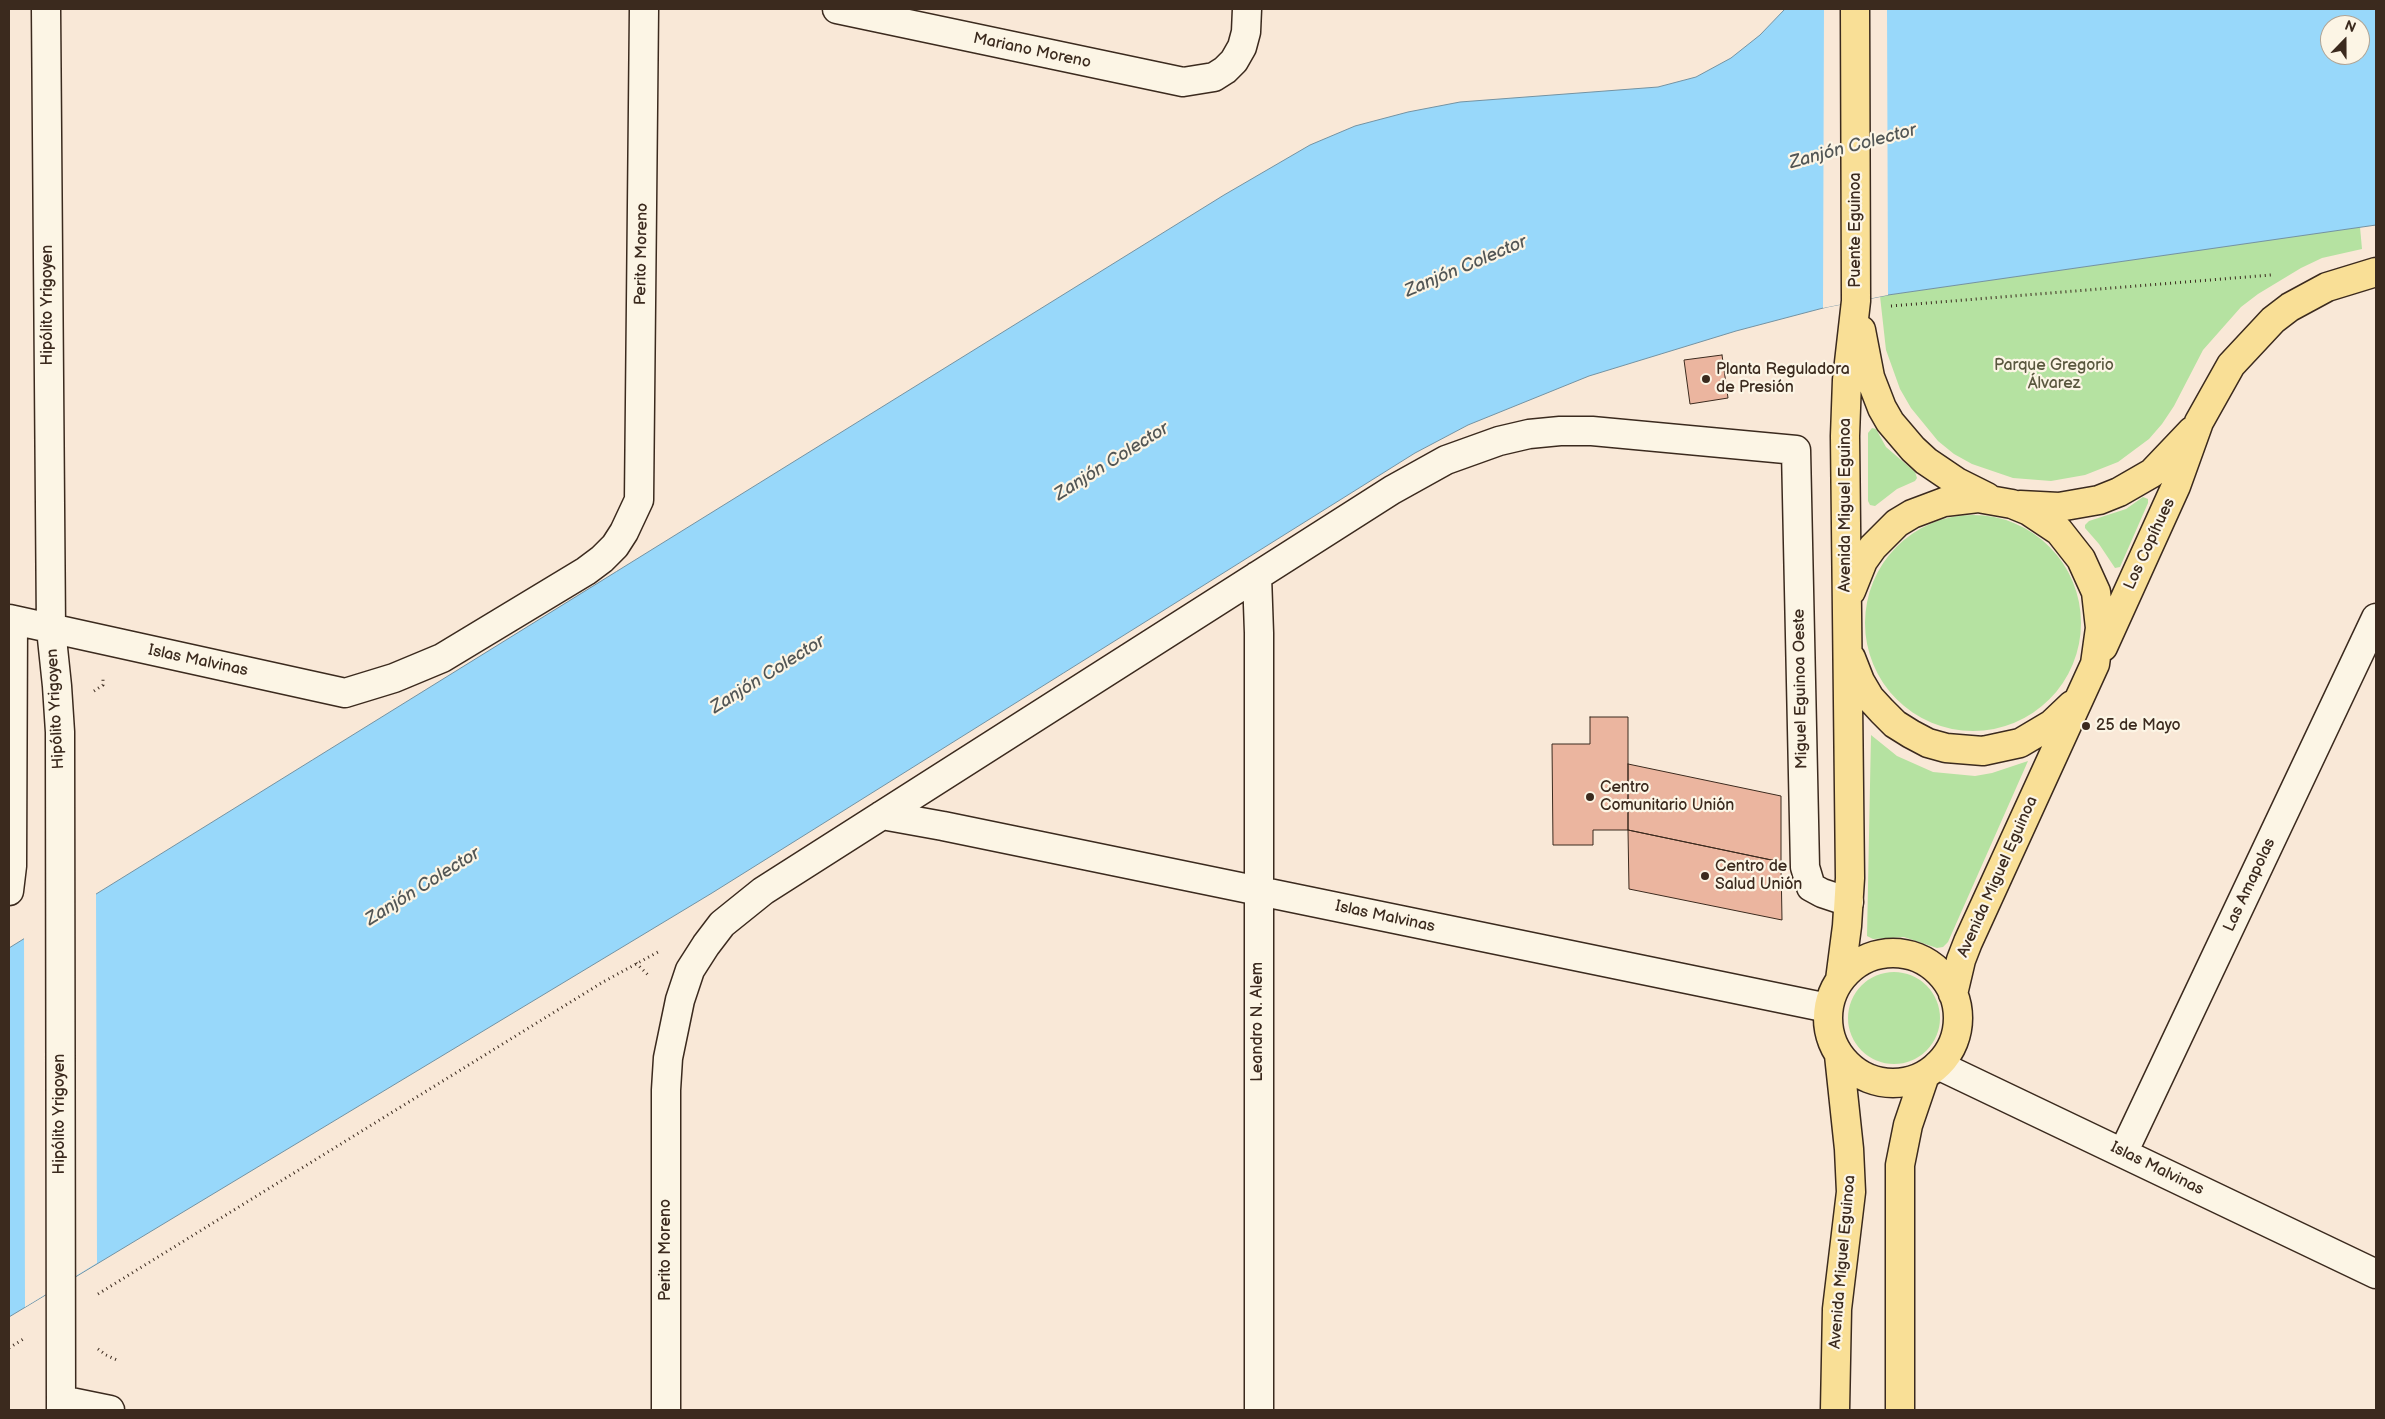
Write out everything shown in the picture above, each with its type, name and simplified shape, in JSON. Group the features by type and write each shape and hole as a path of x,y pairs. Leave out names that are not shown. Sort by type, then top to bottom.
{"main road":[{"name":"Puente Eguinoa","path":"1855,9 1856,301"},
{"name":"Los Copíhues","path":"2091,672 2176,486 2199,422 2232,365 2273,320 2309,296 2327,287 2376,272"},
{"name":"Avenida Miguel Eguinoa","path":"1856,301 1870,377 1882,408 1890,422 1913,449 1941,472 2004,502 2029,511 2059,531 2081,559 2090,575 2099,610 2100,628 2091,672 1968,942 1958,969 1953,994"},
{"name":"Avenida Miguel Eguinoa","path":"1835,1410 1837,1309 1851,1192 1849,1149 1839,1055 1828,1025 1828,1008 1840,980 1849,902 1845,416 1856,301"},
{"name":"Los Copíhues","path":"2004,502 2059,507 2099,500 2119,492 2144,478 2165,461 2199,422"},
{"name":"Avenida Miguel Eguinoa","path":"2004,502 1978,498 1944,502 1912,514 1897,523 1885,534 1863,561 1856,577 1847,619 1853,664 1870,698 1903,730 1928,743 1946,748 1983,751 2020,743 2052,724 2066,712 2091,672"},
{"name":"Avenida Miguel Eguinoa","path":"1840,980 1857,964 1878,955 1908,956 1922,960 1935,969 1946,981 1953,994 1957,1009 1958,1024 1951,1046 1931,1070 1908,1125 1900,1165 1900,1410"},
{"name":"Avenida Miguel Eguinoa","path":"1839,1055 1850,1067 1878,1082 1910,1081 1931,1070"}],"street":[{"name":"Hipólito Yrigoyen","path":"46,9 51,629 59,724 61,1405"},
{"name":"Perito Moreno","path":"345,693 394,678 442,658 586,571 615,546 639,500 644,9"},
{"name":"Mariano Moreno","path":"837,9 1167,80 1199,81 1214,77 1225,70 1234,60 1242,47 1246,32 1247,9"},
{"name":"Perito Moreno","path":"666,1410 666,1090 671,1039 680,1000 690,970 722,924 756,896 1257,576 1419,474 1471,450 1499,441 1537,433 1592,431 1796,450"},
{"name":"Miguel Eguinoa Oeste","path":"1796,450 1805,867 1811,887 1822,893 1849,902"},
{"name":"Leandro N. Alem","path":"1257,576 1259,633 1259,1410"},
{"name":"Las Amapolas","path":"2123,1153 2376,618"},
{"name":"Islas Malvinas","path":"11,619 345,693"},
{"path":"10,879 11,619"},
{"name":"Islas Malvinas","path":"882,815 1258,890 1828,1008"},
{"name":"Islas Malvinas","path":"1931,1070 2123,1153 2376,1274"},
{"path":"61,1405 110,1410"}],"path":[{"path":"1886,303 1895,307 2274,274"},
{"path":"91,1298 603,982 663,949"}],"green space":[{"name":"Parque Gregorio Álvarez","path":"2360,227 2362,249 2322,258 2301,268 2258,294 2241,307 2203,350 2174,406 2149,439 2118,462 2085,475 2051,481 2013,478 1972,464 1954,454 1938,441 1911,408 1900,389 1886,350 1880,296"},
{"path":"1872,428 1876,429 1886,447 1915,472 1917,478 1915,481 1897,489 1875,506 1870,505 1868,501 1868,433"},
{"path":"2143,497 2148,499 2148,503 2120,567 2115,568 2099,544 2085,528 2085,525 2089,521 2126,509"},
{"path":"1962,515 1984,515 2014,523 2033,533 2050,546 2063,563 2073,582 2081,612 2081,634 2073,664 2063,683 2050,700 2033,713 2004,727 1984,731 1962,731 1942,727 1922,718 1904,707 1889,692 1869,654 1865,634 1865,612 1869,592 1878,572 1889,554 1904,539 1942,519"},
{"path":"1871,735 1897,756 1933,772 1975,776 1992,773 2028,761 1948,942 1943,947 1937,948 1904,937 1873,939 1867,936"},
{"path":"1894,972 1903,973 1920,980 1932,992 1939,1009 1939,1027 1932,1044 1920,1056 1903,1063 1894,1064 1885,1063 1868,1056 1856,1044 1849,1027 1848,1018 1849,1009 1856,992 1868,980 1885,973"}],"water":[{"name":"Zanjón Colector","path":"1785,9 2376,9 2376,225 1888,295 1827,307 1736,331 1589,376 1468,425 1415,453 712,893 9,1317 9,948 1224,195 1310,145 1355,126 1408,112 1460,102 1658,87 1696,77 1731,58 1760,35"}],"pier":[{"path":"1824,9 1887,9 1888,295 1823,308"},
{"path":"96,891 97,1263 25,1307 24,936"}],"building":[{"name":"Planta Reguladora de Presión","path":"1722,355 1728,398 1690,404 1684,360"},
{"name":"Centro Comunitario Unión","path":"1590,717 1628,717 1628,830 1593,830 1593,845 1553,845 1552,744 1590,744"},
{"path":"1628,764 1781,796 1781,862 1628,830"},
{"name":"Centro de Salud Unión","path":"1628,830 1781,862 1782,920 1629,889"}],"place":[{"name":"Planta Reguladora de Presión","path":"1706,379"},
{"name":"25 de Mayo","path":"2086,726"},
{"name":"Centro Comunitario Unión","path":"1590,797"},
{"name":"Centro de Salud Unión","path":"1705,876"}]}
